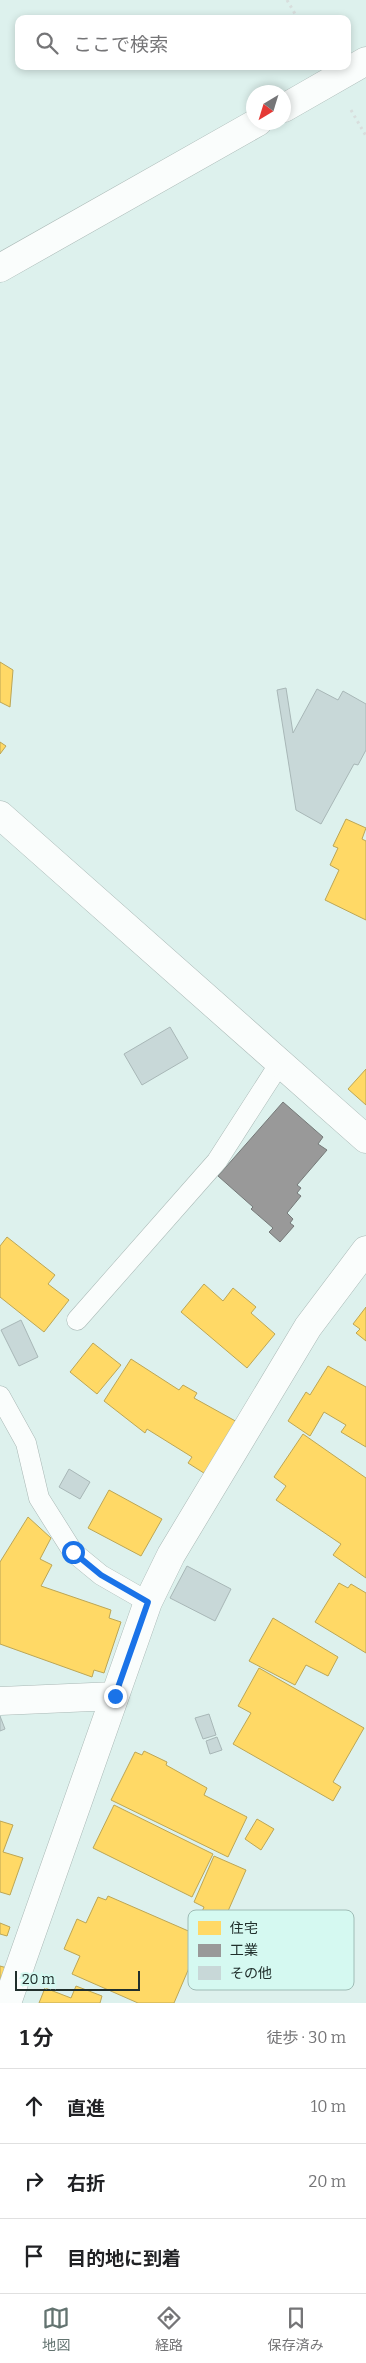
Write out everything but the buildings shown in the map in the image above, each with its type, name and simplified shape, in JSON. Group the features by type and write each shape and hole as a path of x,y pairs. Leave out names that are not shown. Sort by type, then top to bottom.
{"street":[{"path":"351,70 366,61"},
{"path":"291,104 350,70"},
{"path":"0,268 246,129"},
{"path":"0,816 366,1139"},
{"path":"7,2003 148,1602 171,1556 303,1335 366,1250"},
{"path":"0,1701 115,1696"}],"lane":[{"path":"77,1320 217,1161 280,1063"},
{"path":"0,1396 26,1443 39,1498 73,1552 101,1575 148,1602"}],"path":[{"path":"287,0 296,15"}],"route":[{"path":"73,1552 101,1575 148,1602 115,1696"}]}
